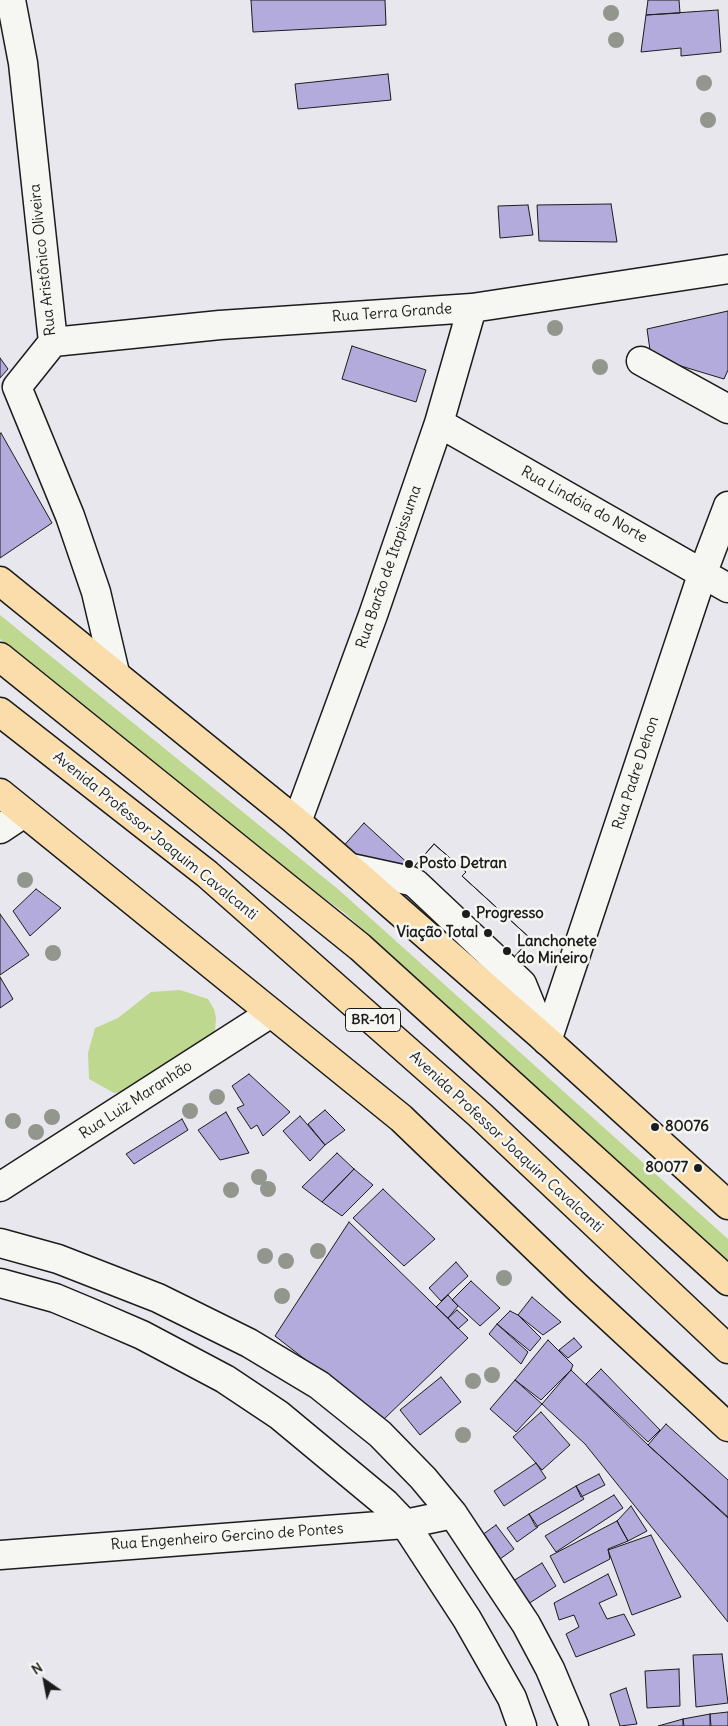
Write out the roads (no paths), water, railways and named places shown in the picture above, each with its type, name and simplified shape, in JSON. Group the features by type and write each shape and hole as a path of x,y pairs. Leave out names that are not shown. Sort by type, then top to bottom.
{"main road":[{"path":"0,580 351,868 546,1039 728,1205"},
{"name":"BR-101","path":"0,658 360,947 728,1281"},
{"name":"Avenida Professor Joaquim Cavalcanti","path":"0,712 221,887 480,1115 728,1349"},
{"path":"0,793 401,1118 578,1288 728,1427"}],"street":[{"name":"Rua Aristônico Oliveira","path":"12,0 11,68 53,342 8,396 70,516 96,592 115,673"},
{"name":"Rua Terra Grande","path":"53,342 220,325 472,308 728,269"},
{"name":"Rua Barão de Itapissuma","path":"297,822 373,615 439,423 472,308"},
{"path":"640,361 728,410"},
{"name":"Rua Lindóia do Norte","path":"439,423 728,588"},
{"name":"Rua Padre Dehon","path":"546,1039 702,572 728,506"},
{"path":"0,830 24,813"},
{"name":"Rua Luiz Maranhão","path":"0,1187 271,1013"},
{"path":"0,1243 58,1259 158,1298 265,1352 319,1385 380,1434 423,1478 453,1514 526,1624 550,1669 574,1726"},
{"path":"0,1283 55,1298 91,1312 142,1335 225,1378 279,1415 386,1503 405,1524 467,1619 512,1698 522,1726"},
{"name":"Rua Engenheiro Gercino de Pontes","path":"0,1555 405,1524 453,1514"}],"place":[{"name":"Posto Detran","path":"409,864"},
{"name":"Progresso","path":"466,914"},
{"name":"Viação Total","path":"488,933"},
{"name":"Lanchonete do Mineiro","path":"507,951"},
{"name":"80076","path":"655,1127"},
{"name":"80077","path":"698,1168"}]}
